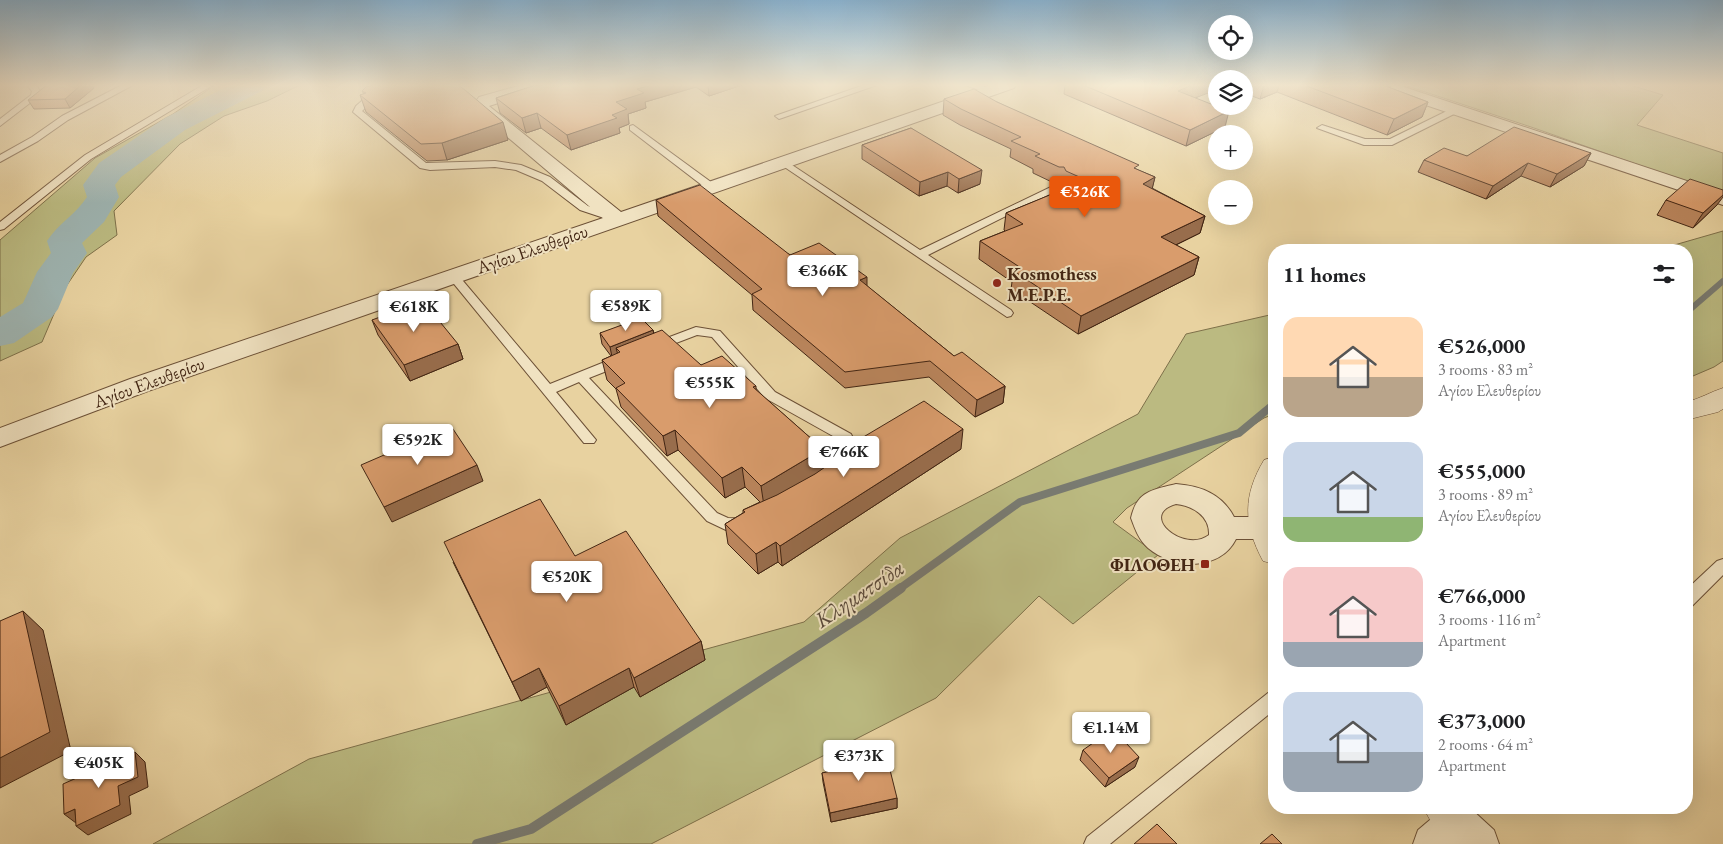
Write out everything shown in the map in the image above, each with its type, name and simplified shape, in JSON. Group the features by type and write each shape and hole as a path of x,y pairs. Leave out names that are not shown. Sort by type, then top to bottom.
{"street":[{"path":"501,124 617,219"},
{"name":"Αγίου Ελευθερίου","path":"0,438 139,385 893,124"},
{"path":"1498,124 1723,199"},
{"path":"1693,409 1708,406 1723,397"},
{"path":"1268,476 1264,483 1263,504 1268,534"},
{"path":"1225,528 1268,540"}],"lane":[{"path":"0,159 55,124"},
{"path":"0,227 88,157 143,124"},
{"path":"372,124 422,166 495,164 518,167 546,179 584,208 617,219"},
{"path":"1322,128 1364,142 1392,142 1427,124"},
{"path":"633,128 711,187"},
{"path":"783,162 1007,313"},
{"path":"920,254 1057,188"},
{"path":"454,277 589,440"},
{"path":"548,390 696,331 716,334 770,395 850,442 850,454 843,465 837,470"},
{"path":"582,376 712,517 726,524 734,525 760,515"},
{"path":"1693,593 1723,565"},
{"path":"1094,844 1268,704"}],"shaded area":[{"path":"155,124 211,124 180,144 114,211 117,235 86,257 65,288 42,342 0,361 0,240 95,158"},
{"path":"1523,124 1638,124 1723,153 1723,195"},
{"path":"1723,231 1723,361 1693,376 1693,244 1678,244"},
{"path":"1268,315 1268,416 1127,508 1113,522 1158,555 1073,624 1039,596 936,698 651,844 153,844 309,759 804,622 900,538 1138,414 1186,334"}],"building":[{"path":"397,124 496,124 442,143 421,144"},
{"path":"553,124 598,124 567,135"},
{"path":"994,124 1047,124 1139,165 1134,168 1155,177 1143,184 1205,216 1161,237 1199,257 1081,316 1014,271 1021,268 980,241 1023,224 1006,213 1086,180 1066,171 1064,167 1059,167 1035,156 1040,154 1011,141 1021,137"},
{"path":"1177,124 1202,124 1190,130"},
{"path":"1514,127 1591,153 1557,174 1528,163 1493,186 1424,160 1444,148 1467,156"},
{"path":"911,128 982,170 959,179 948,172 920,182 862,145"},
{"path":"1690,179 1723,190 1723,195 1703,213 1666,200"},
{"path":"700,185 790,255 819,243 867,277 860,280 954,356 962,352 1005,386 977,400 930,361 845,372 752,294 762,289 656,200"},
{"path":"423,301 458,344 404,365 372,320"},
{"path":"641,318 653,330 610,347 600,333"},
{"path":"662,330 701,365 722,356 756,386 753,387 823,449 761,486 742,467 722,478 675,430 663,436 616,388 625,383 602,360 620,352 616,348"},
{"path":"924,401 963,429 780,546 776,542 756,554 725,524 745,512 743,510 777,495 815,474 844,454 855,442"},
{"path":"451,426 477,465 384,507 361,465"},
{"path":"540,499 575,556 626,531 701,641 634,678 629,668 559,706 539,668 512,682 444,542"},
{"path":"23,611 50,732 0,758 0,621"},
{"path":"1113,729 1139,757 1109,778 1083,750"},
{"path":"885,750 897,798 830,813 822,773 835,770 833,760"},
{"path":"135,752 138,777 118,786 120,805 76,826 75,809 64,814 63,784"},
{"path":"1157,824 1177,844 1134,844"},
{"path":"1272,834 1282,844 1260,844"}],"waterway":[{"path":"0,334 39,309 55,272 69,253 64,241 92,215 103,197 99,185 110,170 174,124"},
{"name":"Κληματσίδα","path":"1693,307 1723,281"},
{"name":"Κληματσίδα","path":"899,589 1020,502 1239,433 1268,409"},
{"name":"Κληματσίδα","path":"477,844 531,829 866,613 901,588"}],"place":[{"name":"Kosmothess M.E.P.E.","path":"997,283"},
{"name":"ΦΙΛΟΘΕΗ","path":"1205,564"}]}
